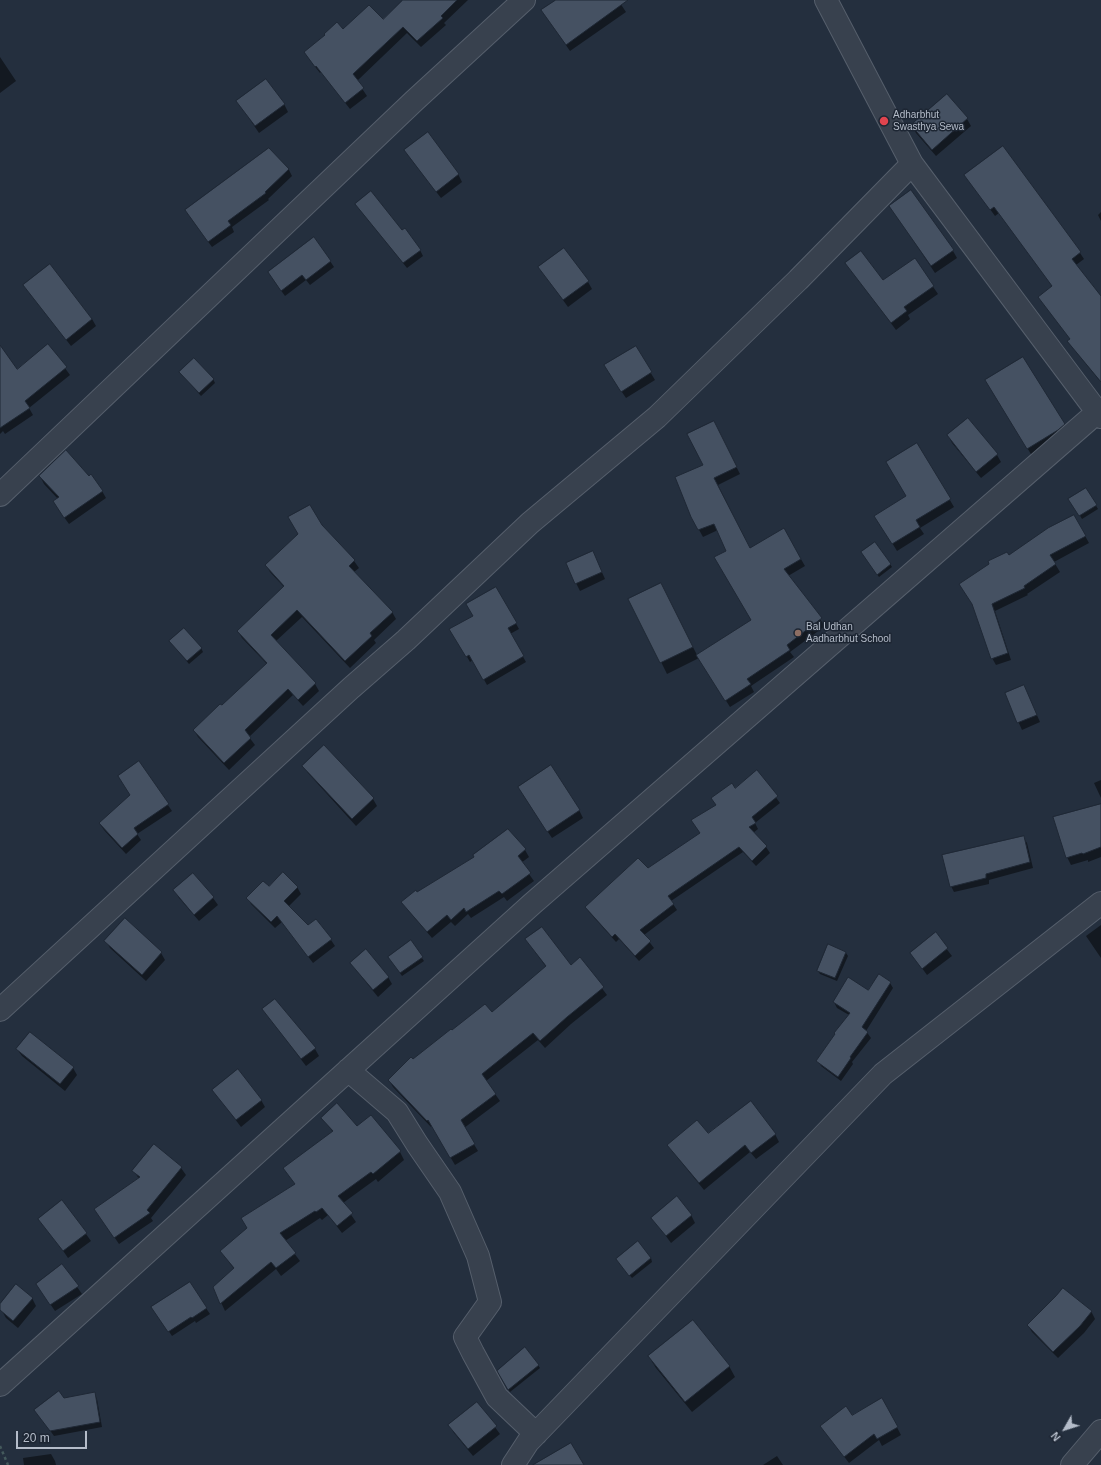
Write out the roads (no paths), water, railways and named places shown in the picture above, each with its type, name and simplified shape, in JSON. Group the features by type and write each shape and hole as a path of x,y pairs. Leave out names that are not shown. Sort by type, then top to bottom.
{"street":[{"path":"0,495 414,101 524,0"},
{"path":"0,1385 532,904 1100,413 912,164 826,0"},
{"path":"0,1010 406,640 530,523 657,417 798,280 912,164"},
{"path":"512,1465 528,1442 883,1074 1101,903"},
{"path":"348,1070 397,1112 450,1192 478,1256 490,1302 465,1337 472,1353 497,1397 536,1434"},
{"path":"1072,1465 1101,1431"}],"place":[{"name":"Adharbhut Swasthya Sewa","path":"884,121"},
{"name":"Bal Udhan Aadharbhut School","path":"798,633"}]}
